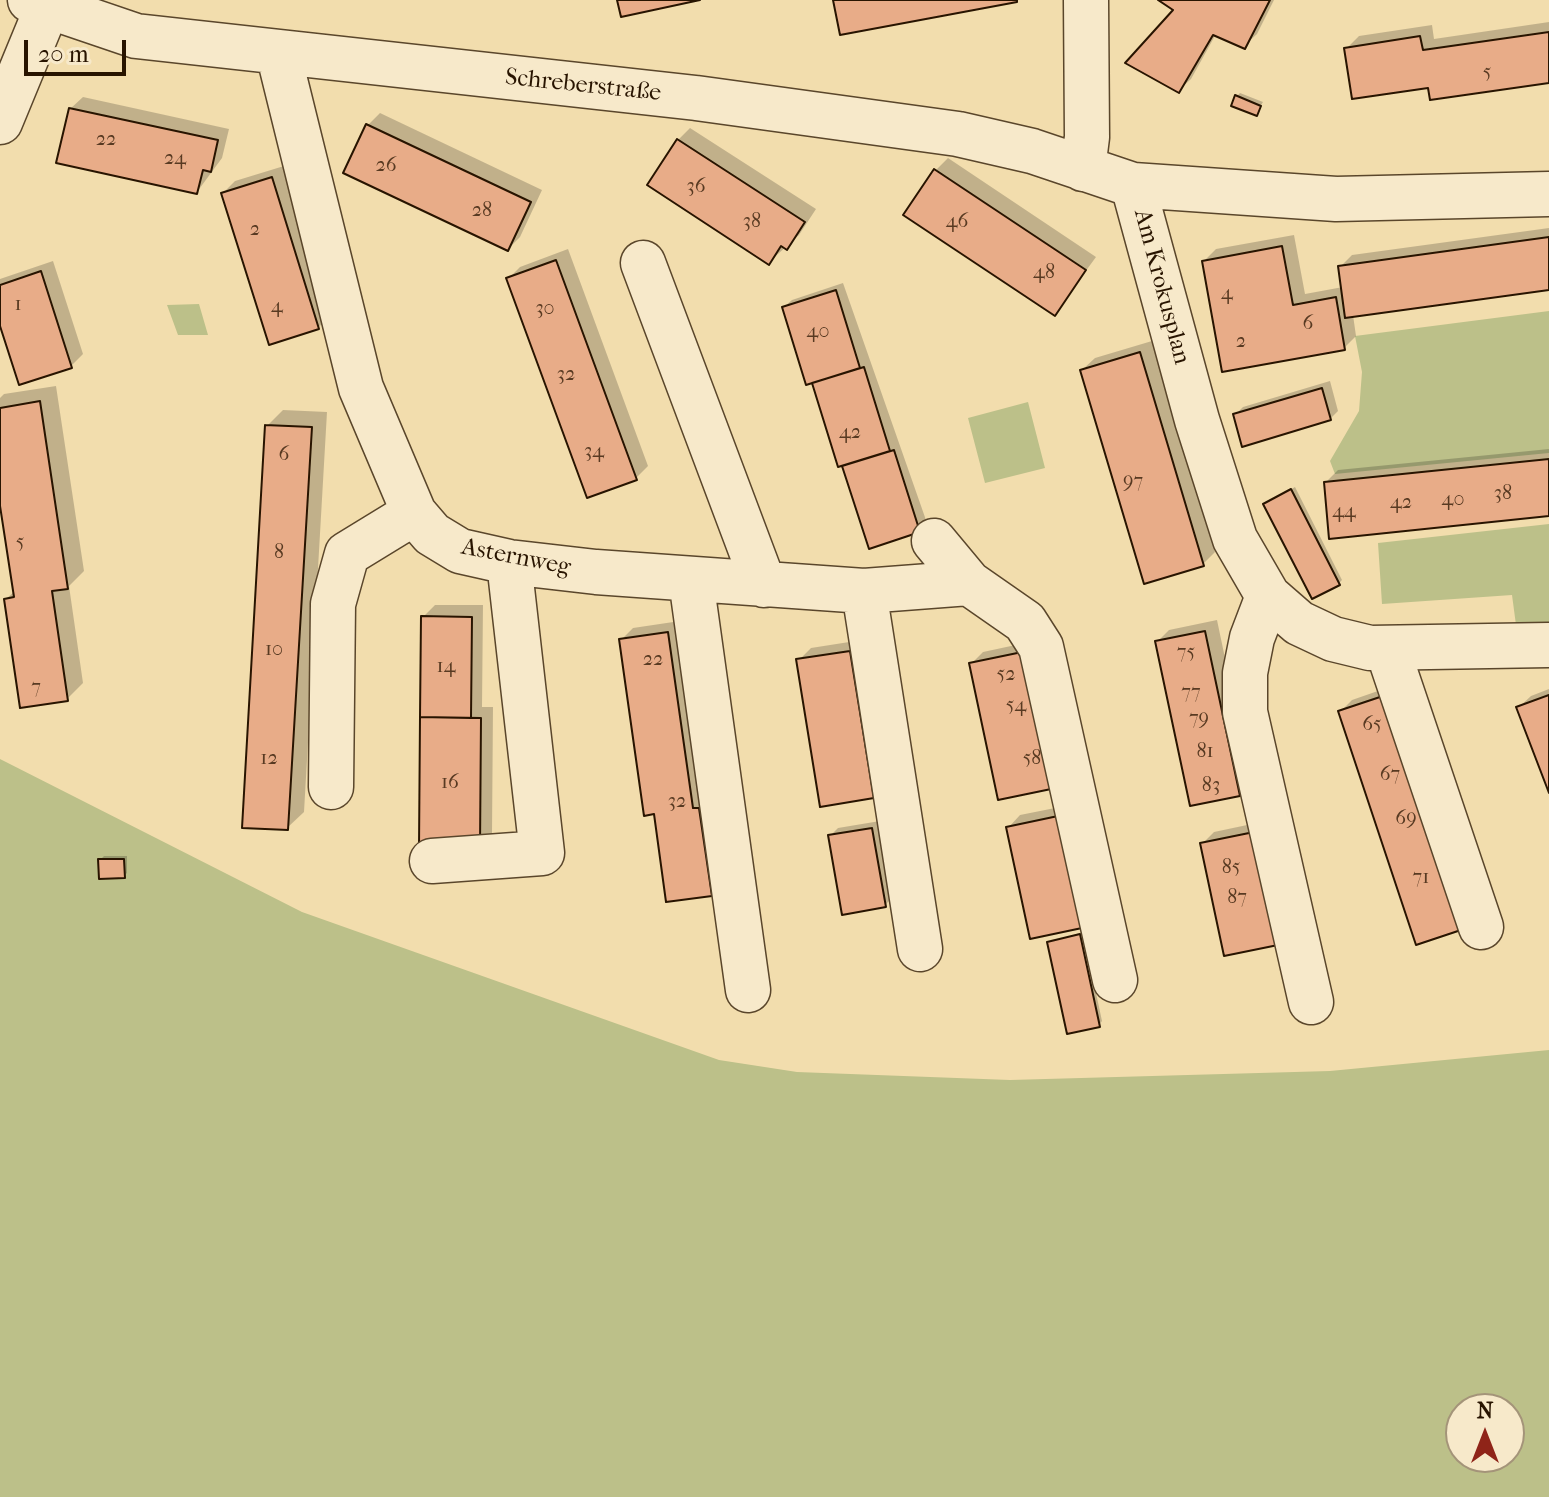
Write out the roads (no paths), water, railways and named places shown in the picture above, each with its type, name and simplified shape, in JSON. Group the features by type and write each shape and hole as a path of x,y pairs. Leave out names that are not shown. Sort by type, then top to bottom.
{"street":[{"path":"1083,169 1087,137 1086,0"},
{"path":"0,122 38,4"},
{"name":"Schreberstraße","path":"38,4 136,36 696,98 958,134 1032,151 1133,185"},
{"name":"Asternweg","path":"278,52 361,388 414,513 432,534 460,551 509,562 691,580 864,591 969,583"},
{"name":"Am Krokusplan","path":"1549,194 1336,199 1133,185 1197,420 1235,539 1268,596 1299,623 1333,639 1387,648 1549,645"},
{"path":"643,263 764,585"},
{"path":"331,787 333,604 347,554 414,513"},
{"path":"934,541 969,583 1025,622 1041,647 1115,980"},
{"path":"432,861 542,853 509,562"},
{"path":"691,580 748,990"},
{"path":"864,591 920,949"},
{"path":"1268,596 1252,638 1245,673 1245,712 1311,1002"},
{"path":"1387,648 1481,927"}]}
